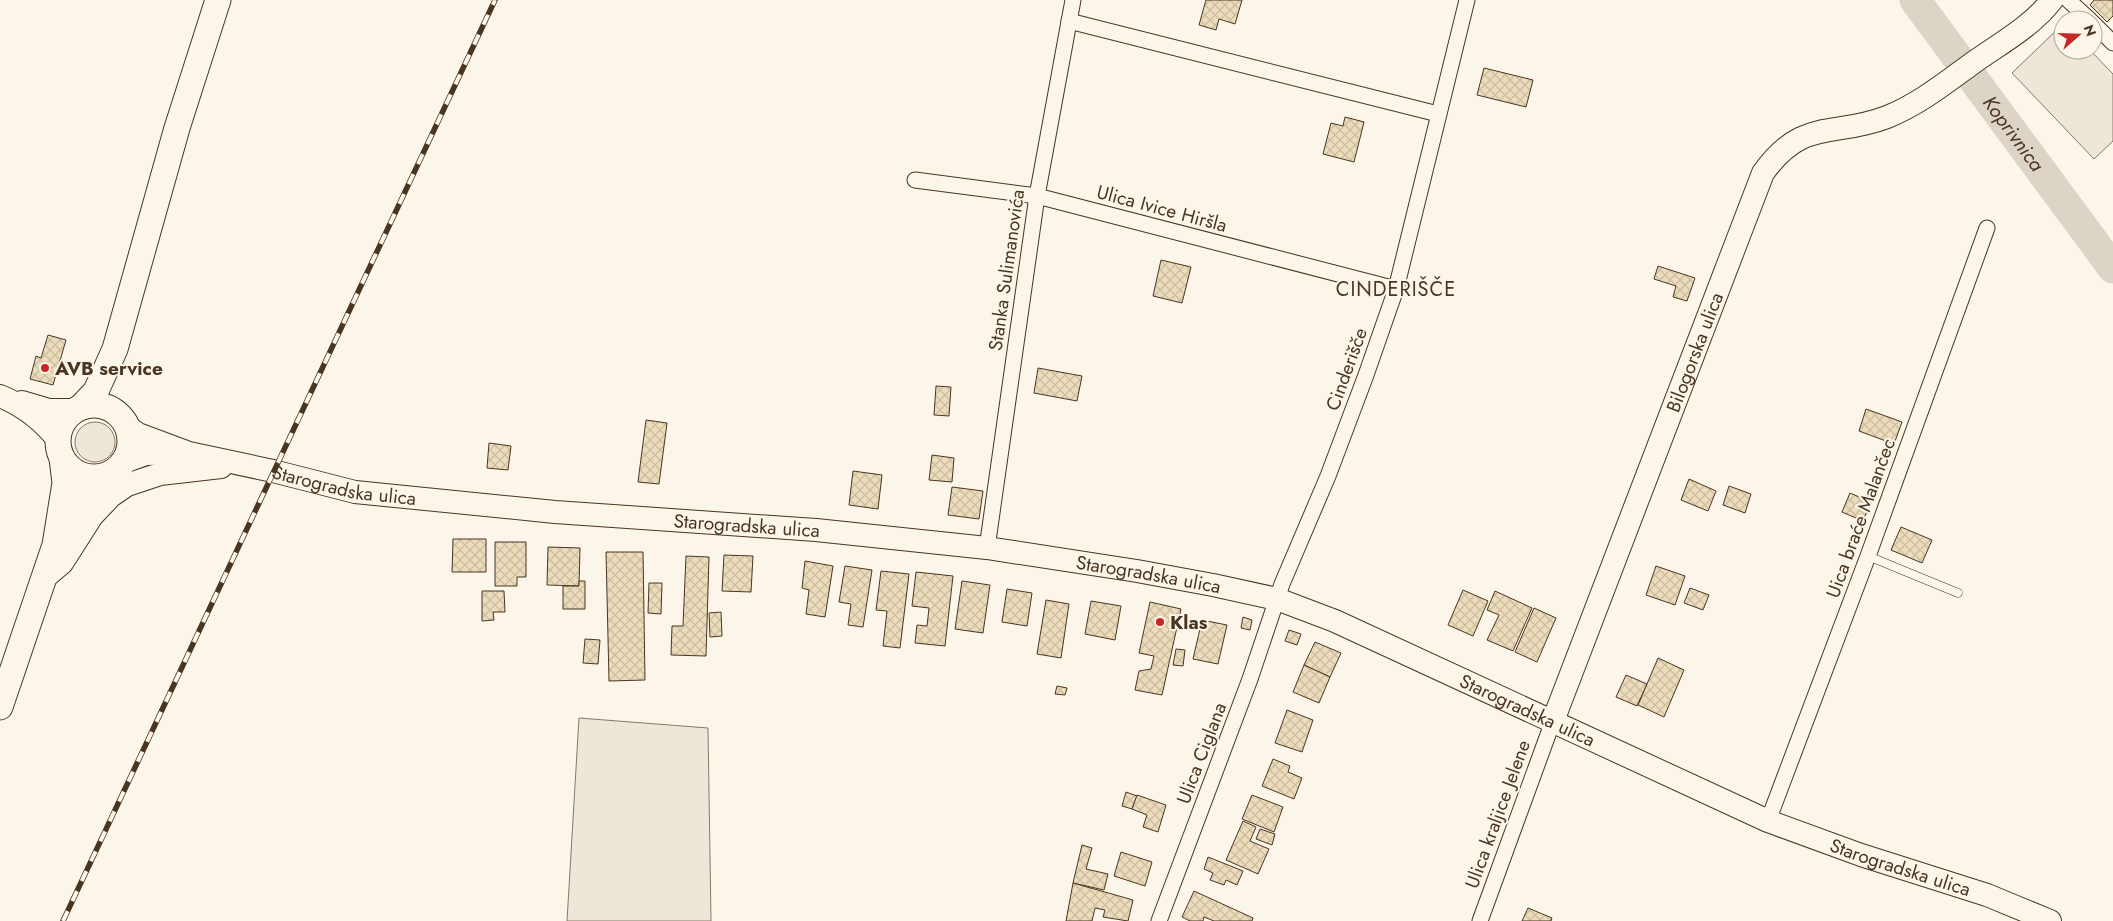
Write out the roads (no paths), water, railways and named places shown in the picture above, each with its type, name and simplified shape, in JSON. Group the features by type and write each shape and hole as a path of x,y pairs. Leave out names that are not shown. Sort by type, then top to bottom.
{"main road":[{"path":"0,707 55,545 65,484 60,449 60,428 66,418 96,391 115,349 177,128 218,0"},
{"name":"Bilogorska ulica","path":"1553,721 1763,173 1783,149 1798,138 1816,131 1863,124 1908,108 2021,30 2052,0"},
{"path":"55,545 90,487 101,477 118,469 129,452 131,440 122,420 113,382 115,349"},
{"path":"2,397 49,410 78,408 93,404 105,406 122,420"},
{"path":"2,397 36,417 46,426 69,467 78,474 89,477 101,477"},
{"name":"Starogradska ulica","path":"122,420 138,434 189,453 273,471 355,492 555,512 816,530 987,548 1137,571 1278,599 1335,621 1768,821 1861,855 1987,895 2050,921"},
{"name":"Starogradska ulica","path":"124,462 146,454 189,453"},
{"path":"43,579 62,563 92,516 111,496 127,485 143,478 167,473 237,464"}],"street":[{"name":"Stanka Sulimanovića","path":"987,548 1037,196 1072,0"},
{"name":"Cinderišče","path":"1278,599 1363,384 1396,289 1467,0"},
{"path":"2068,0 2079,10"},
{"path":"1069,21 1438,114"},
{"path":"2103,33 2113,43"},
{"name":"Ulica Ivice Hiršla","path":"914,180 1037,196 1396,289"},
{"name":"Uica braće Malančec","path":"1768,821 1868,556 1987,228"},
{"name":"Ulica Ciglana","path":"1159,921 1278,599"},
{"name":"Ulica kraljice Jelene","path":"1480,921 1553,721"}],"lane":[{"path":"1868,556 1958,593"}],"waterway":[{"name":"Koprivnica","path":"1915,0 2113,268"}],"railway":[{"path":"63,921 495,0"}],"place":[{"name":"AVB service","path":"45,368"},
{"name":"Klas","path":"1160,622"}],"district":[{"name":"CINDERIŠČE","path":"1396,289"}]}
